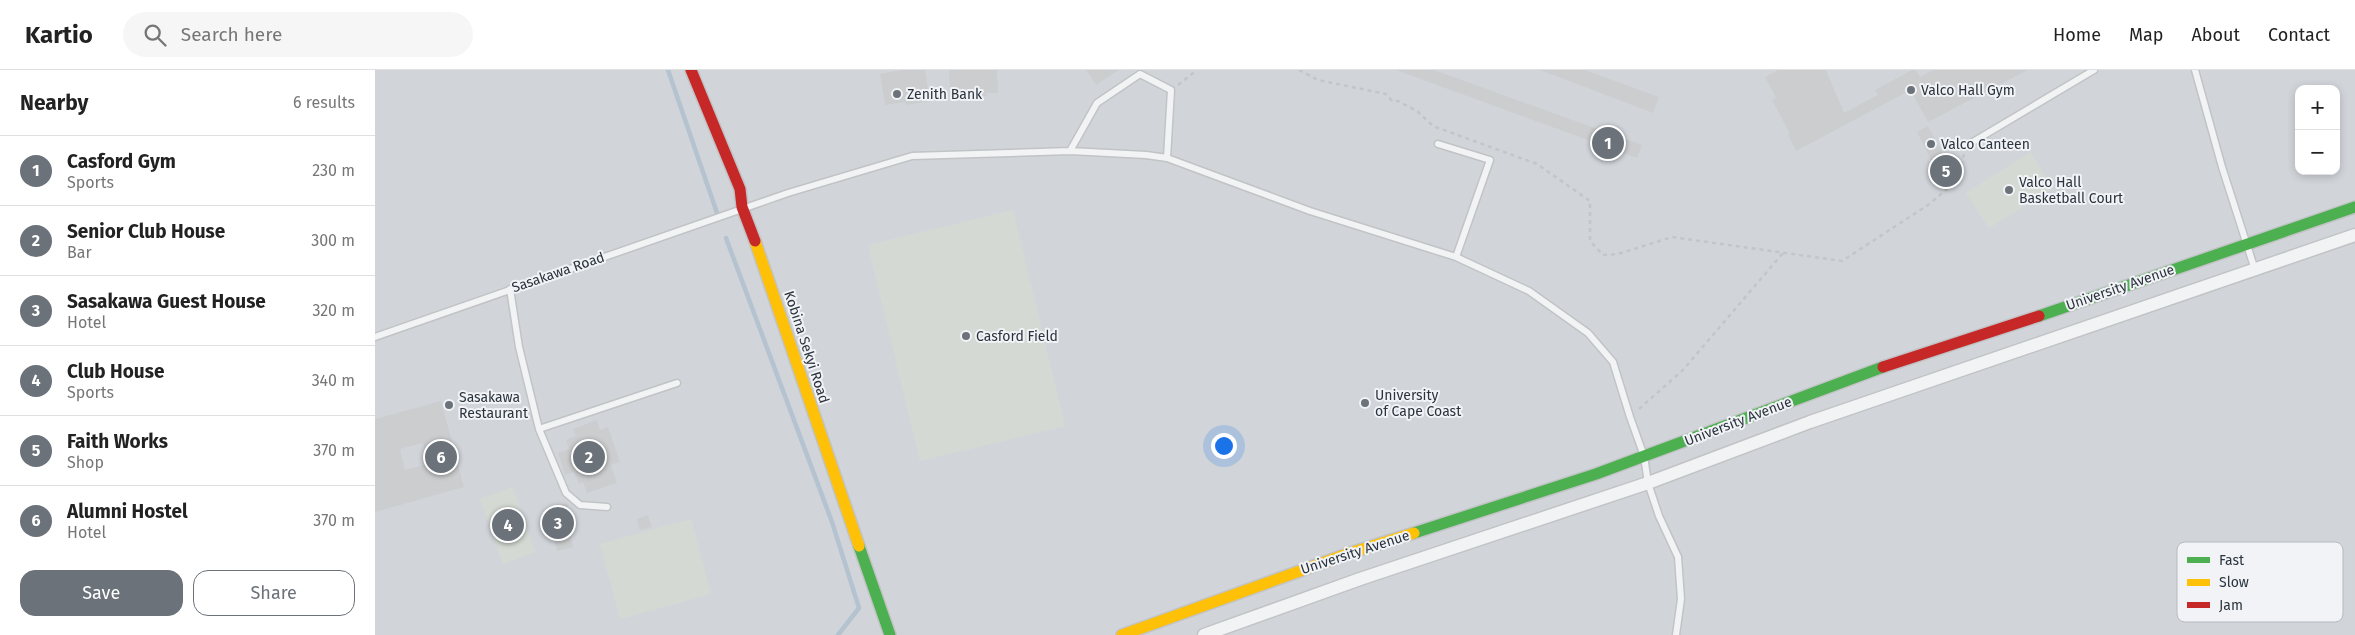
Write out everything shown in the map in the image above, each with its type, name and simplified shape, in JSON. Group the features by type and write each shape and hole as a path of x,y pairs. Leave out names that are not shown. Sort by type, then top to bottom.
{"street":[{"name":"Kobina Sekyi Road","path":"691,70 740,189 742,209 775,296 801,382 890,635"},
{"name":"University Avenue","path":"1122,635 1315,566 1644,456 1875,370 2355,207"},
{"name":"University Avenue","path":"1204,635 1351,582 1648,483 1810,422 2355,235"}],"lane":[{"path":"1966,146 2094,70"},
{"path":"2195,70 2245,244 2255,270"},
{"path":"1070,151 1097,103 1140,74 1171,90 1167,158"},
{"path":"1438,144 1490,160 1456,258"},
{"name":"Sasakawa Road","path":"375,337 842,175 912,156 1070,151 1167,158 1310,211 1456,258 1529,291 1588,333 1613,362 1644,456 1648,483 1659,516 1678,557 1681,599 1676,635"},
{"path":"510,289 519,347 539,429 566,493 580,504 607,507"},
{"path":"539,429 677,383"}],"path":[{"path":"1171,90 1197,70"},
{"path":"1299,70 1318,80 1385,94 1392,101 1398,101 1417,111 1433,126 1537,164 1590,201 1590,241 1603,255 1618,254 1671,237 1842,261 1928,205 1959,180 1966,146"},
{"path":"1630,417 1683,370 1783,253"}],"shaded area":[{"name":"University of Cape Coast","path":"375,70 2355,70 2355,635 375,635"},
{"name":"Valco Hall Basketball Court","path":"2030,152 2053,188 1989,228 1966,193"},
{"name":"Casford Field","path":"1013,210 1065,426 920,461 868,245"},
{"path":"513,487 535,552 503,564 480,499"},
{"path":"691,519 711,594 620,619 600,544"}],"building":[{"path":"902,70 925,70 930,101 906,105 905,102 885,105 880,74"},
{"path":"949,70 997,70 998,93 987,93 987,96 950,95"},
{"path":"1086,70 1119,70 1096,85"},
{"path":"1396,70 1434,70 1642,145 1637,158"},
{"path":"1540,70 1585,70 1659,97 1653,113"},
{"path":"1778,70 1826,70 1844,113 1878,95 1875,90 1912,70 1916,70 1920,77 1933,70 2028,70 1928,122 1913,95 1910,97 1907,92 1796,151 1788,135 1790,134 1772,100 1776,98 1765,77"},
{"path":"1928,126 1945,158 1933,164 1917,132"},
{"path":"441,401 464,487 375,512 375,419","holes":["423,443 428,464 405,470 400,449"]},
{"path":"597,420 600,430 608,427 620,462 611,465 617,483 587,493 583,482 579,484 574,472 565,475 558,453 569,449 566,440 576,436 573,429"},
{"path":"567,503 572,521 567,522 573,547 557,551 546,508"},
{"path":"648,515 652,527 640,530 637,519"}],"waterway":[{"path":"668,70 717,213"},
{"path":"726,238 832,522 859,608 838,635"}],"traffic: fast":[{"path":"2039,316 2355,207"},
{"path":"1414,533 1596,474 1883,367"},
{"path":"859,546 890,635"}],"traffic: slow":[{"path":"755,241 859,546"},
{"path":"1122,635 1350,553 1414,533"}],"traffic: jam":[{"path":"691,70 740,189 742,207 755,241"},
{"path":"1883,367 2039,316"}],"place":[{"name":"Valco Hall Gym","path":"1911,90"},
{"name":"Zenith Bank","path":"897,94"},
{"name":"Casford Gym","path":"1608,143"},
{"name":"Valco Canteen","path":"1931,144"},
{"name":"Faith Works","path":"1946,171"},
{"name":"Valco Hall Basketball Court","path":"2009,190"},
{"name":"Casford Field","path":"966,336"},
{"name":"University of Cape Coast","path":"1365,403"},
{"name":"Sasakawa Restaurant","path":"449,405"},
{"name":"Alumni Hostel","path":"441,457"},
{"name":"Senior Club House","path":"589,457"},
{"name":"Sasakawa Guest House","path":"558,523"},
{"name":"Club House","path":"508,525"}]}
